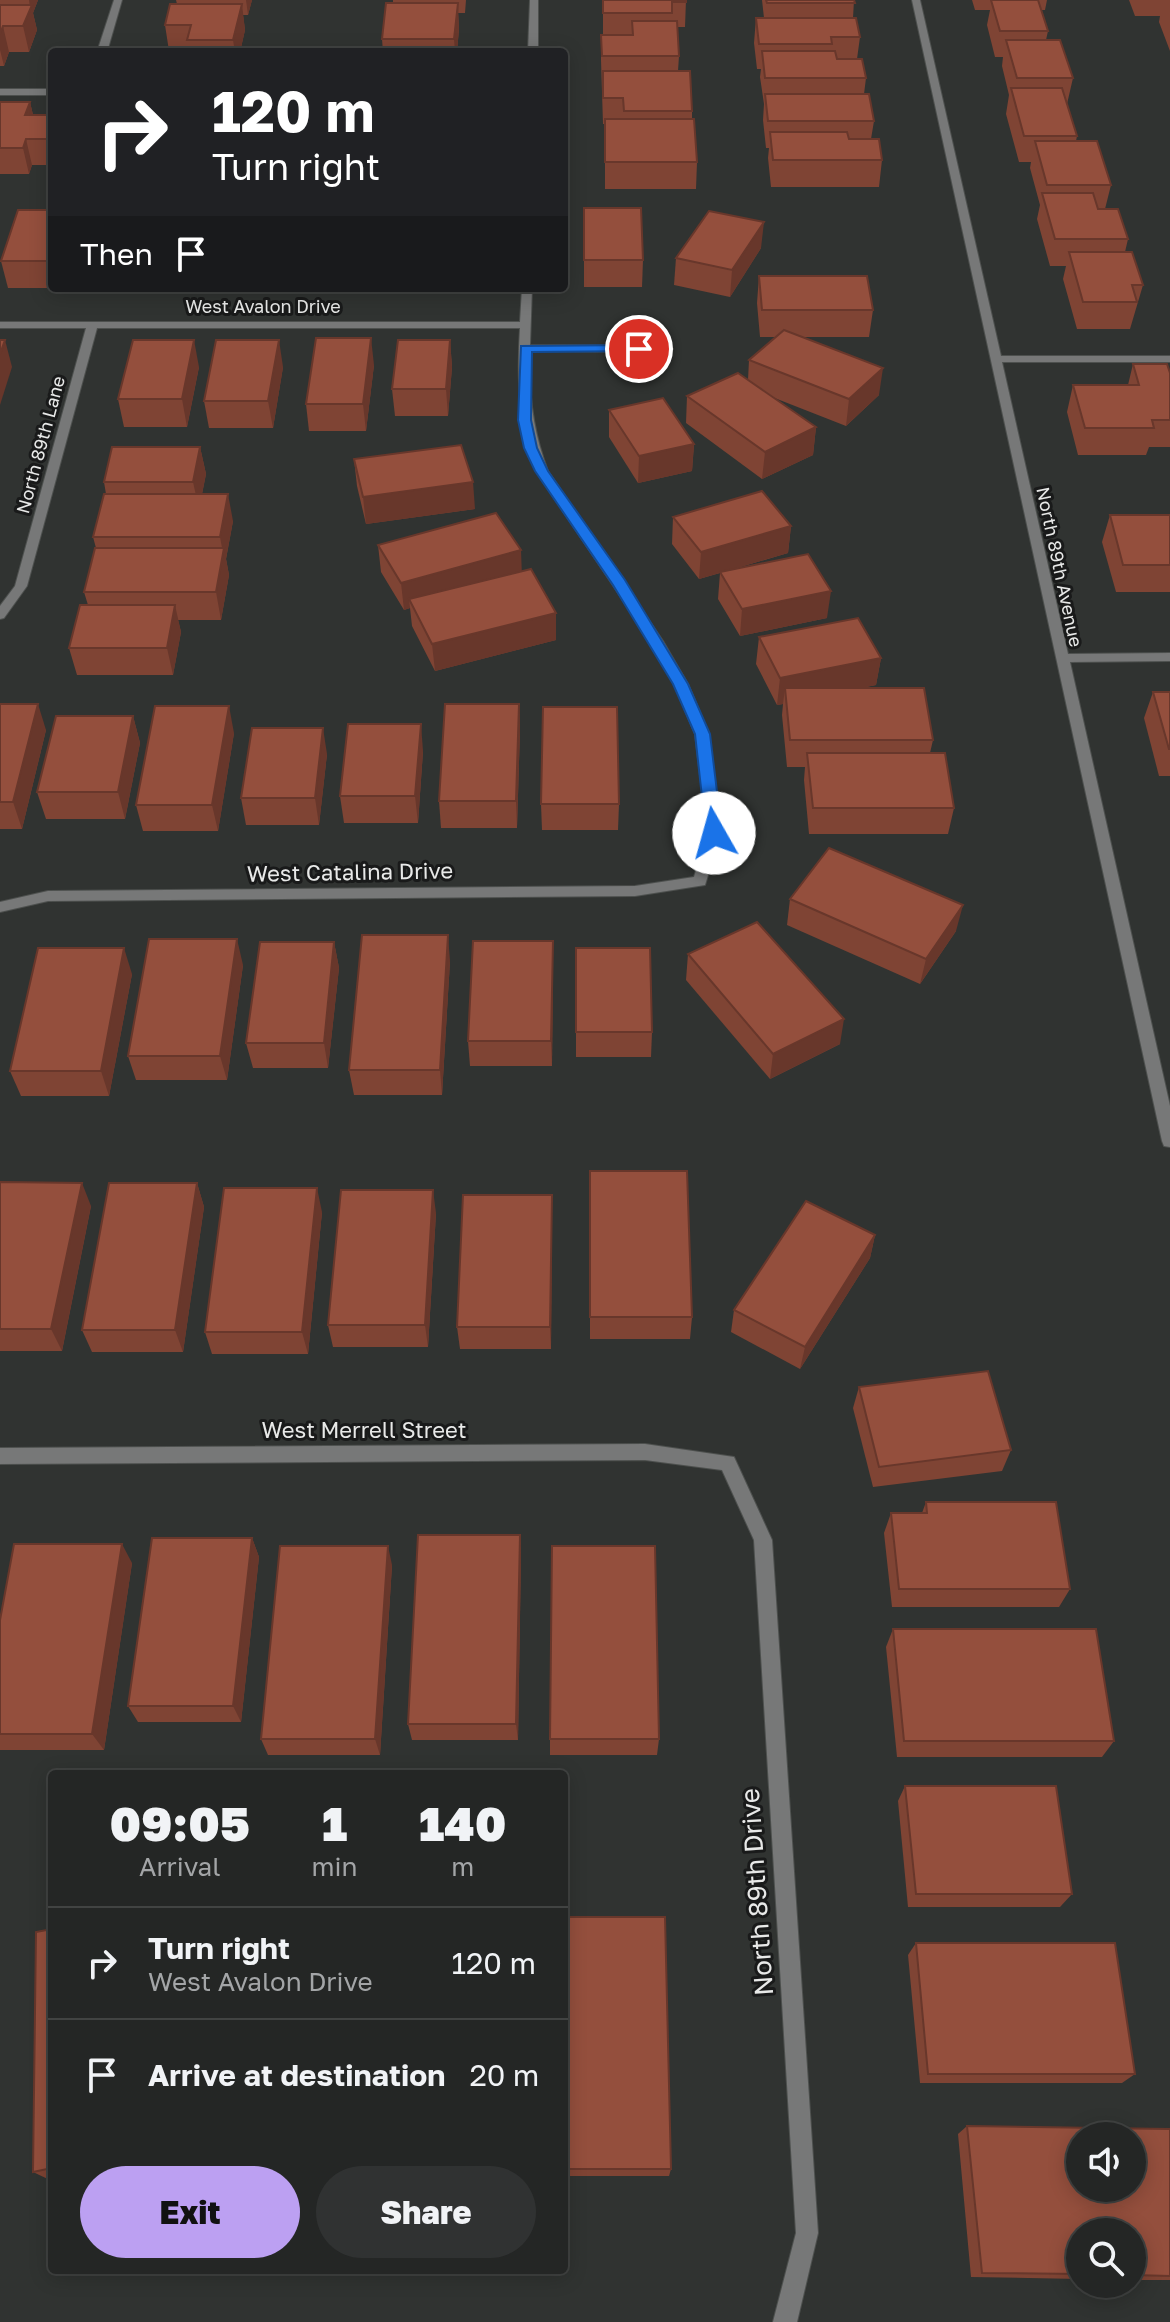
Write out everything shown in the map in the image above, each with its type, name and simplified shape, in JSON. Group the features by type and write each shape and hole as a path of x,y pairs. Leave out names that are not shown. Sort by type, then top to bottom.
{"street":[{"path":"103,48 118,0"},
{"path":"533,48 534,0"},
{"name":"North 89th Avenue","path":"916,0 1170,1141"},
{"path":"0,92 48,92"},
{"path":"527,292 526,348 667,349"},
{"name":"West Avalon Drive","path":"0,325 526,325"},
{"name":"North 89th Lane","path":"0,615 21,586 92,325"},
{"name":"West Catalina Drive","path":"0,907 48,896 635,891 700,881 714,833 702,734 681,684 657,641 542,471 531,448 524,420 526,348"},
{"path":"995,359 1170,359"},
{"path":"1061,658 1170,657"},
{"name":"West Merrell Street","path":"0,1456 645,1452 728,1463"},
{"name":"North 89th Drive","path":"728,1463 763,1540 807,2233 785,2322"}],"building":[{"path":"603,0 686,2 672,2 672,13 603,13"},
{"path":"766,0 854,0 855,3 767,3"},
{"path":"991,0 1038,0 1048,31 1000,31"},
{"path":"386,3 458,3 454,39 382,39"},
{"path":"170,4 242,4 233,40 187,40 191,25 165,25"},
{"path":"0,5 32,5 23,26 3,26 0,34"},
{"path":"756,18 856,18 860,37 831,37 832,44 759,44"},
{"path":"632,21 677,21 679,56 602,56 601,35 633,35"},
{"path":"1006,40 1060,40 1073,78 1017,78"},
{"path":"762,51 835,51 837,59 862,59 866,78 765,78"},
{"path":"603,71 690,71 692,111 624,111 623,98 603,98"},
{"path":"1011,88 1062,88 1077,136 1024,136"},
{"path":"765,94 869,94 874,121 768,121"},
{"path":"0,102 30,102 25,115 48,115 48,139 26,139 23,148 0,148"},
{"path":"605,119 694,119 697,162 605,162"},
{"path":"770,132 847,132 849,139 879,139 882,160 773,160"},
{"path":"1035,141 1097,141 1111,185 1047,185"},
{"path":"1042,193 1093,193 1098,209 1118,209 1128,239 1055,239"},
{"path":"584,208 641,208 643,260 584,260"},
{"path":"18,210 48,210 48,261 1,261"},
{"path":"709,211 764,222 732,270 676,258"},
{"path":"1069,252 1132,252 1143,285 1132,285 1137,302 1083,302"},
{"path":"759,276 867,276 873,310 762,310"},
{"path":"784,330 883,368 849,399 749,360"},
{"path":"316,338 371,338 363,404 306,404"},
{"path":"133,340 194,340 182,399 118,399"},
{"path":"216,340 279,340 268,401 204,401"},
{"path":"398,340 450,340 446,389 392,389"},
{"path":"1133,364 1167,364 1170,373 1170,420 1152,420 1154,428 1085,428 1073,385 1139,385"},
{"path":"738,373 816,427 765,452 687,396"},
{"path":"663,398 694,444 639,456 609,410"},
{"path":"461,445 473,482 363,497 354,459"},
{"path":"112,447 200,447 193,482 104,482"},
{"path":"762,491 791,526 701,552 673,517"},
{"path":"104,494 228,494 220,537 93,537"},
{"path":"496,513 521,550 401,583 378,545"},
{"path":"1110,515 1170,515 1170,565 1123,565"},
{"path":"95,548 224,548 216,592 84,592"},
{"path":"808,554 831,591 742,609 720,572"},
{"path":"531,569 556,613 432,644 409,599"},
{"path":"80,605 175,605 167,648 69,648"},
{"path":"858,618 881,658 780,678 759,637"},
{"path":"785,688 924,688 933,740 790,740"},
{"path":"1153,692 1170,692 1170,749 1169,749"},
{"path":"0,704 38,704 13,802 0,802"},
{"path":"445,704 519,704 516,801 439,801"},
{"path":"155,706 229,706 212,805 136,805"},
{"path":"543,707 617,707 619,804 541,804"},
{"path":"56,716 133,716 118,792 37,792"},
{"path":"348,724 421,724 415,796 340,796"},
{"path":"252,728 323,728 315,798 241,798"},
{"path":"807,753 945,753 954,808 813,808"},
{"path":"829,848 963,905 926,959 790,899"},
{"path":"757,922 844,1019 773,1054 688,954"},
{"path":"362,935 448,935 440,1070 349,1070"},
{"path":"149,939 237,939 220,1056 128,1056"},
{"path":"473,941 553,941 551,1041 468,1041"},
{"path":"260,942 334,942 324,1043 246,1043"},
{"path":"38,948 124,948 101,1071 10,1071"},
{"path":"576,948 650,948 652,1032 576,1032"},
{"path":"590,1171 687,1171 692,1317 590,1317"},
{"path":"0,1182 82,1183 51,1329 0,1329"},
{"path":"109,1183 197,1183 175,1330 82,1330"},
{"path":"224,1188 317,1188 302,1332 205,1332"},
{"path":"341,1190 433,1190 425,1325 328,1325"},
{"path":"463,1195 552,1195 550,1327 457,1327"},
{"path":"806,1201 875,1235 805,1347 734,1310"},
{"path":"988,1371 1011,1450 879,1467 859,1387"},
{"path":"926,1502 1056,1502 1070,1589 899,1589 891,1513 927,1513"},
{"path":"418,1535 520,1535 516,1724 408,1724"},
{"path":"152,1538 252,1538 233,1706 128,1706"},
{"path":"14,1544 122,1544 92,1734 0,1734 0,1620"},
{"path":"280,1546 388,1546 375,1739 261,1739"},
{"path":"552,1546 655,1546 659,1739 550,1739"},
{"path":"893,1629 1096,1629 1114,1741 904,1741"},
{"path":"905,1786 1056,1786 1072,1894 916,1894"},
{"path":"568,1917 665,1917 671,2169 568,2169"},
{"path":"48,1930 48,2169 33,2172 36,1932"},
{"path":"916,1943 1115,1943 1135,2074 928,2074"},
{"path":"967,2126 1066,2127 1066,2202 1146,2202 1146,2129 1170,2129 1170,2276 1146,2275 1146,2218 1066,2218 1066,2274 982,2273"}],"route":[{"path":"639,349 526,348 524,420 531,448 542,471 620,583 681,684 702,734 714,833"}]}
